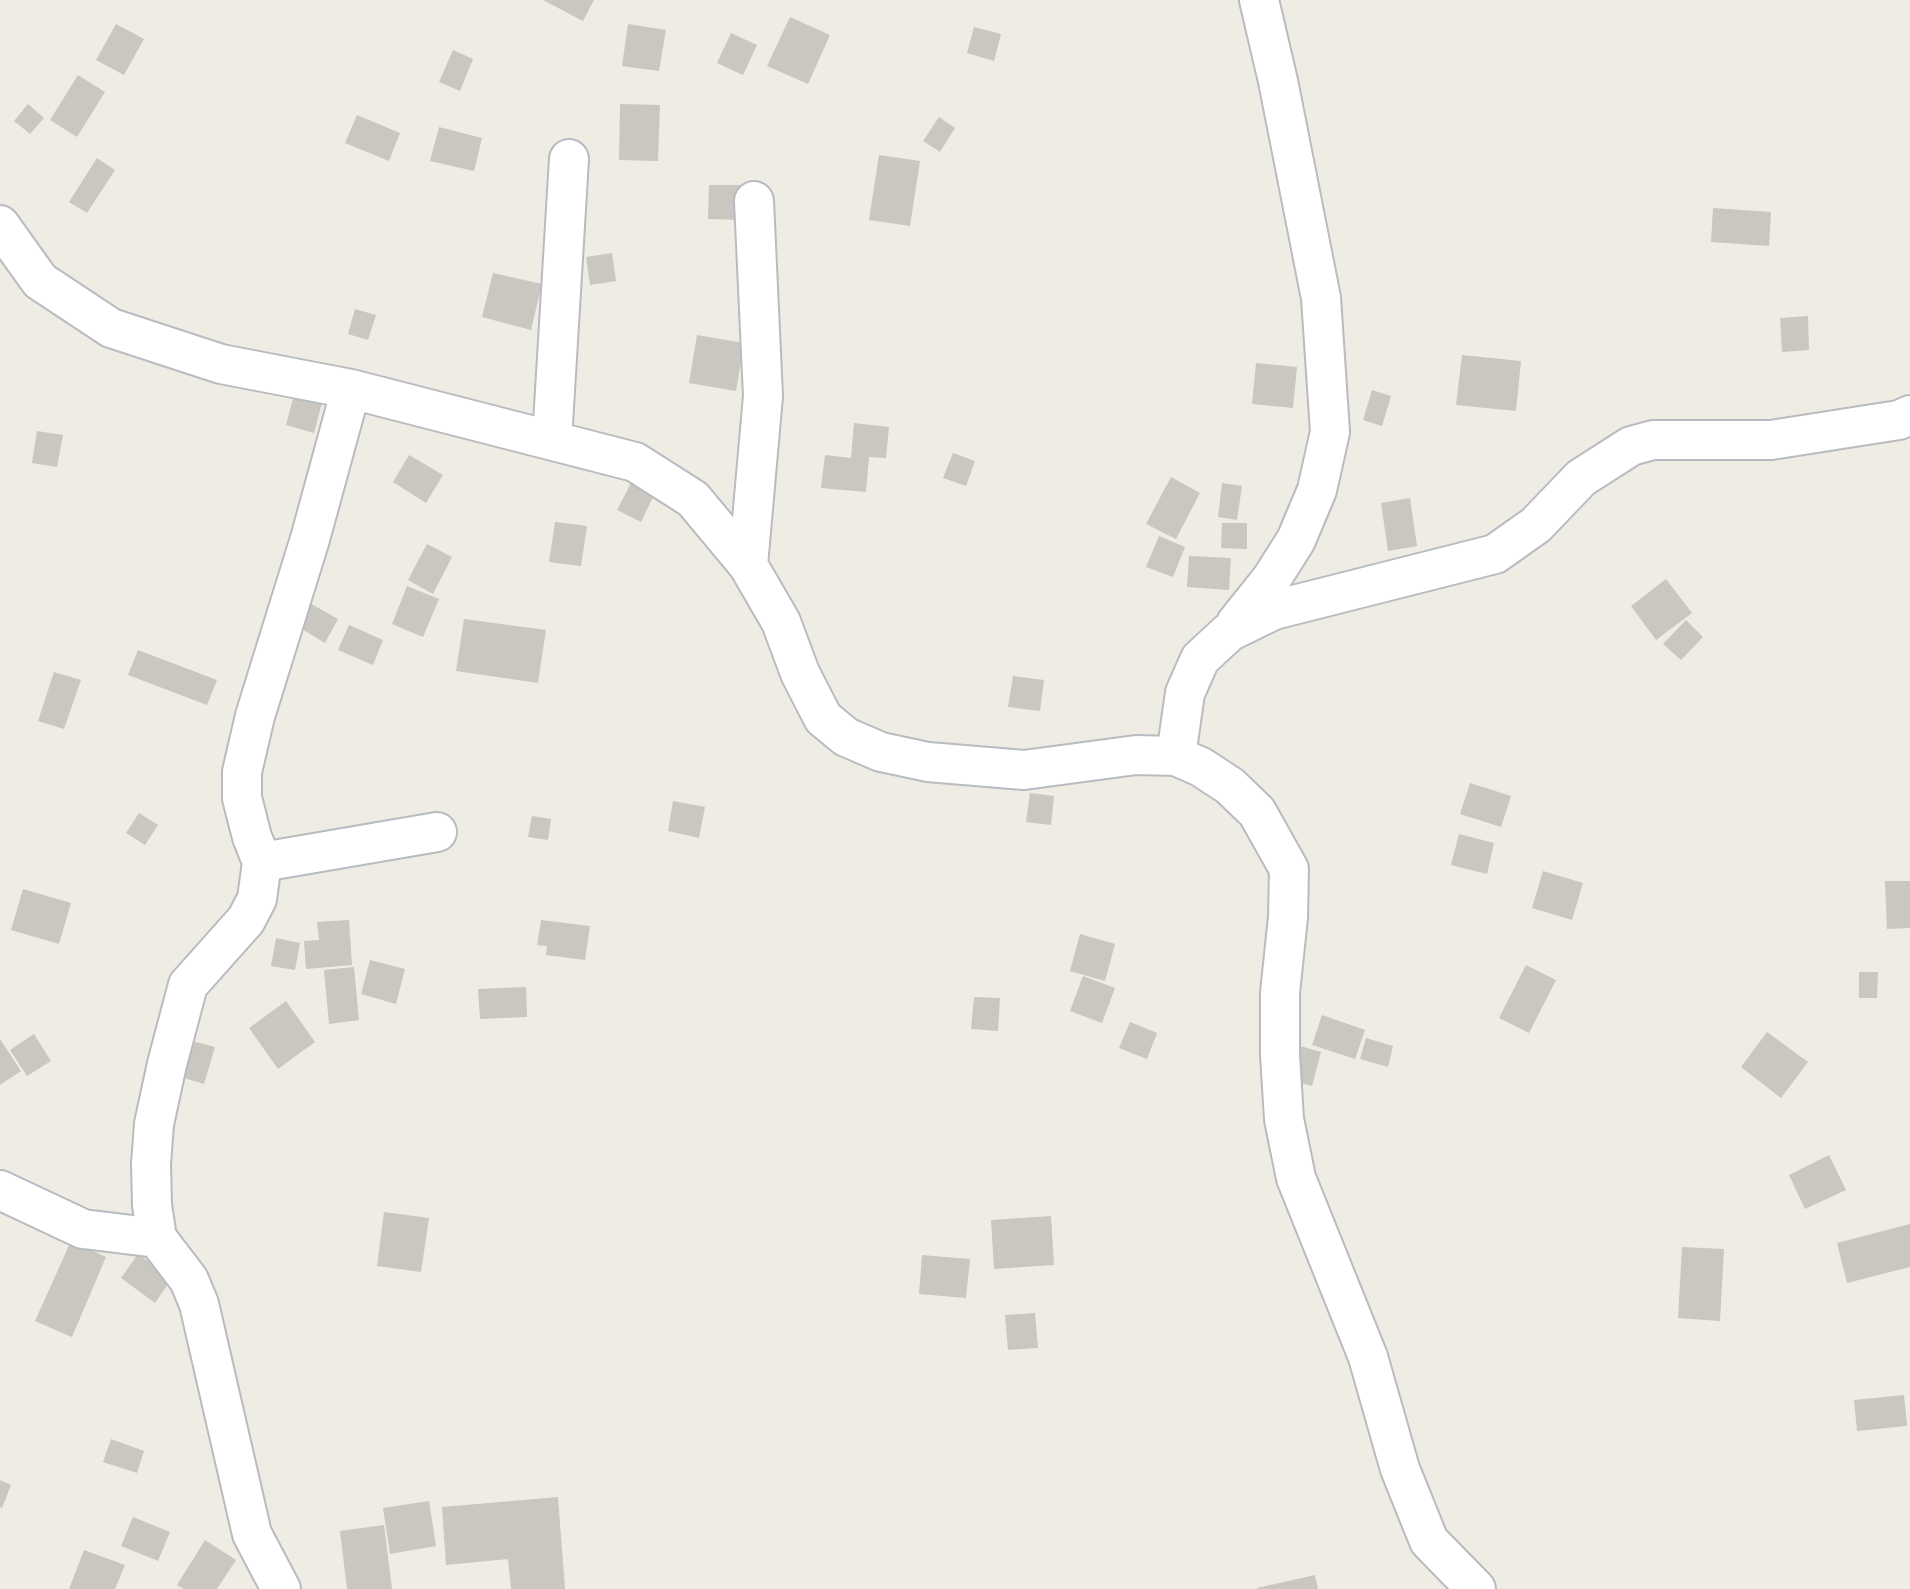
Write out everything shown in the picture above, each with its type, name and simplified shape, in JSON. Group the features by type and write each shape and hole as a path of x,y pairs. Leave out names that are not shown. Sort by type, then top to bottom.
{"street":[{"path":"1176,756 1185,693 1200,659 1229,632 1272,578 1296,540 1317,490 1330,432 1321,298 1259,0"},
{"path":"552,440 569,159"},
{"path":"748,565 763,396 754,201"},
{"path":"0,225 40,281 111,328 221,364 351,389 635,462 693,499 748,565 781,622 800,673 823,718 846,737 881,752 928,762 1024,770 1136,755 1176,756 1201,767 1230,786 1257,812 1289,869 1288,917 1280,993 1280,1055 1284,1119 1296,1178 1368,1357 1400,1469 1429,1541 1476,1589"},
{"path":"281,1589 252,1534 199,1304 189,1280 157,1238 152,1205 152,1151 154,1124 188,985 246,920 257,899 262,862 242,798 242,772 255,716 310,539 351,389"},
{"path":"1229,632 1274,610 1495,554 1536,525 1581,478 1631,446 1653,440 1771,440 1899,420 1910,415"},
{"path":"262,862 437,832"},
{"path":"0,1190 83,1229 157,1238"}],"building":[{"path":"543,0 594,0 583,21"},
{"path":"790,17 830,35 808,84 767,66"},
{"path":"116,24 144,39 124,75 96,60"},
{"path":"628,24 666,30 659,71 622,66"},
{"path":"974,27 1001,34 994,61 967,53"},
{"path":"731,33 757,45 743,75 717,63"},
{"path":"453,50 473,59 460,91 439,82"},
{"path":"78,75 105,92 77,137 50,120"},
{"path":"28,104 44,118 30,134 14,121"},
{"path":"620,104 660,105 658,161 619,160"},
{"path":"357,115 400,133 389,161 345,143"},
{"path":"939,117 955,128 940,152 923,141"},
{"path":"439,127 482,138 474,171 430,161"},
{"path":"879,155 920,161 910,226 869,220"},
{"path":"97,158 115,170 87,213 69,202"},
{"path":"709,185 741,185 740,220 708,219"},
{"path":"1713,208 1771,212 1769,246 1711,242"},
{"path":"612,253 616,281 590,285 586,257"},
{"path":"493,273 542,284 531,330 482,317"},
{"path":"355,309 376,315 368,340 348,334"},
{"path":"1808,316 1809,350 1782,352 1780,318"},
{"path":"697,335 744,343 736,391 689,383"},
{"path":"1462,355 1521,361 1516,411 1456,405"},
{"path":"1256,363 1297,367 1293,408 1252,404"},
{"path":"296,387 324,395 314,433 286,425"},
{"path":"1372,390 1391,396 1382,426 1363,420"},
{"path":"854,423 889,427 886,458 869,457 866,492 821,488 825,455 851,458"},
{"path":"37,431 63,435 57,467 32,463"},
{"path":"953,453 975,461 966,486 943,478"},
{"path":"409,455 443,475 426,503 393,482"},
{"path":"1171,477 1200,493 1176,539 1146,524"},
{"path":"631,483 654,495 641,522 617,510"},
{"path":"1222,483 1242,486 1237,520 1218,517"},
{"path":"1410,498 1417,546 1388,551 1381,503"},
{"path":"555,522 587,526 581,566 549,562"},
{"path":"1222,523 1247,523 1247,549 1221,548"},
{"path":"1159,536 1185,547 1173,577 1146,567"},
{"path":"427,544 452,557 433,594 408,580"},
{"path":"1189,556 1231,558 1229,590 1187,587"},
{"path":"1666,579 1692,613 1656,640 1631,606"},
{"path":"407,586 439,599 423,637 392,624"},
{"path":"308,602 338,619 325,643 295,625"},
{"path":"464,619 546,630 538,683 456,671"},
{"path":"1686,620 1703,637 1681,660 1663,644"},
{"path":"349,625 383,640 373,665 338,650"},
{"path":"138,650 217,680 207,705 128,675"},
{"path":"54,672 81,680 64,729 38,721"},
{"path":"1013,676 1044,680 1040,711 1008,707"},
{"path":"1470,783 1511,796 1501,827 1460,814"},
{"path":"1030,793 1054,796 1051,825 1026,822"},
{"path":"673,801 705,807 699,838 668,831"},
{"path":"139,813 158,825 145,845 126,833"},
{"path":"532,816 551,819 548,840 528,837"},
{"path":"1459,834 1494,843 1487,874 1451,865"},
{"path":"1543,871 1583,883 1572,920 1532,908"},
{"path":"1885,881 1910,881 1910,928 1887,929"},
{"path":"23,889 71,903 59,944 11,930"},
{"path":"349,920 352,965 306,969 304,941 319,940 317,922"},
{"path":"541,920 590,926 585,960 546,955 547,946 537,945"},
{"path":"1080,934 1115,944 1105,981 1070,971"},
{"path":"276,938 300,943 295,970 271,966"},
{"path":"370,960 405,969 396,1004 361,994"},
{"path":"1526,965 1556,980 1529,1033 1499,1018"},
{"path":"354,967 359,1020 329,1024 324,970"},
{"path":"1859,972 1878,972 1877,998 1859,998"},
{"path":"1083,976 1115,988 1102,1023 1070,1011"},
{"path":"526,987 527,1017 480,1019 478,989"},
{"path":"974,997 1000,998 998,1031 971,1029"},
{"path":"286,1001 315,1042 278,1069 249,1028"},
{"path":"1322,1015 1365,1030 1355,1059 1312,1045"},
{"path":"1130,1022 1157,1033 1147,1059 1119,1048"},
{"path":"1767,1032 1808,1062 1781,1098 1741,1067"},
{"path":"34,1034 51,1061 27,1076 10,1050"},
{"path":"1366,1038 1393,1046 1388,1067 1360,1059"},
{"path":"0,1039 21,1071 0,1085"},
{"path":"192,1041 215,1047 204,1084 181,1077"},
{"path":"1293,1044 1321,1052 1312,1086 1284,1078"},
{"path":"1829,1155 1846,1190 1805,1209 1789,1175"},
{"path":"384,1212 429,1218 421,1272 377,1266"},
{"path":"1051,1216 1054,1265 994,1269 991,1220"},
{"path":"1910,1224 1910,1267 1847,1283 1837,1243"},
{"path":"71,1241 106,1257 72,1337 35,1321"},
{"path":"1682,1247 1724,1249 1720,1321 1678,1318"},
{"path":"138,1254 172,1278 155,1303 121,1278"},
{"path":"922,1255 970,1259 966,1298 919,1294"},
{"path":"1035,1313 1038,1348 1008,1350 1005,1315"},
{"path":"1904,1395 1907,1426 1857,1431 1854,1400"},
{"path":"111,1439 144,1451 137,1473 103,1462"},
{"path":"0,1480 11,1485 2,1508 0,1507"},
{"path":"558,1497 565,1589 511,1589 508,1559 446,1565 442,1507"},
{"path":"429,1501 436,1546 390,1554 383,1508"},
{"path":"133,1517 170,1532 158,1561 121,1546"},
{"path":"384,1525 392,1589 347,1589 340,1531"},
{"path":"205,1540 236,1560 217,1589 184,1589 177,1585"},
{"path":"84,1550 125,1565 115,1589 69,1589"},
{"path":"1315,1575 1318,1589 1257,1588"}]}
